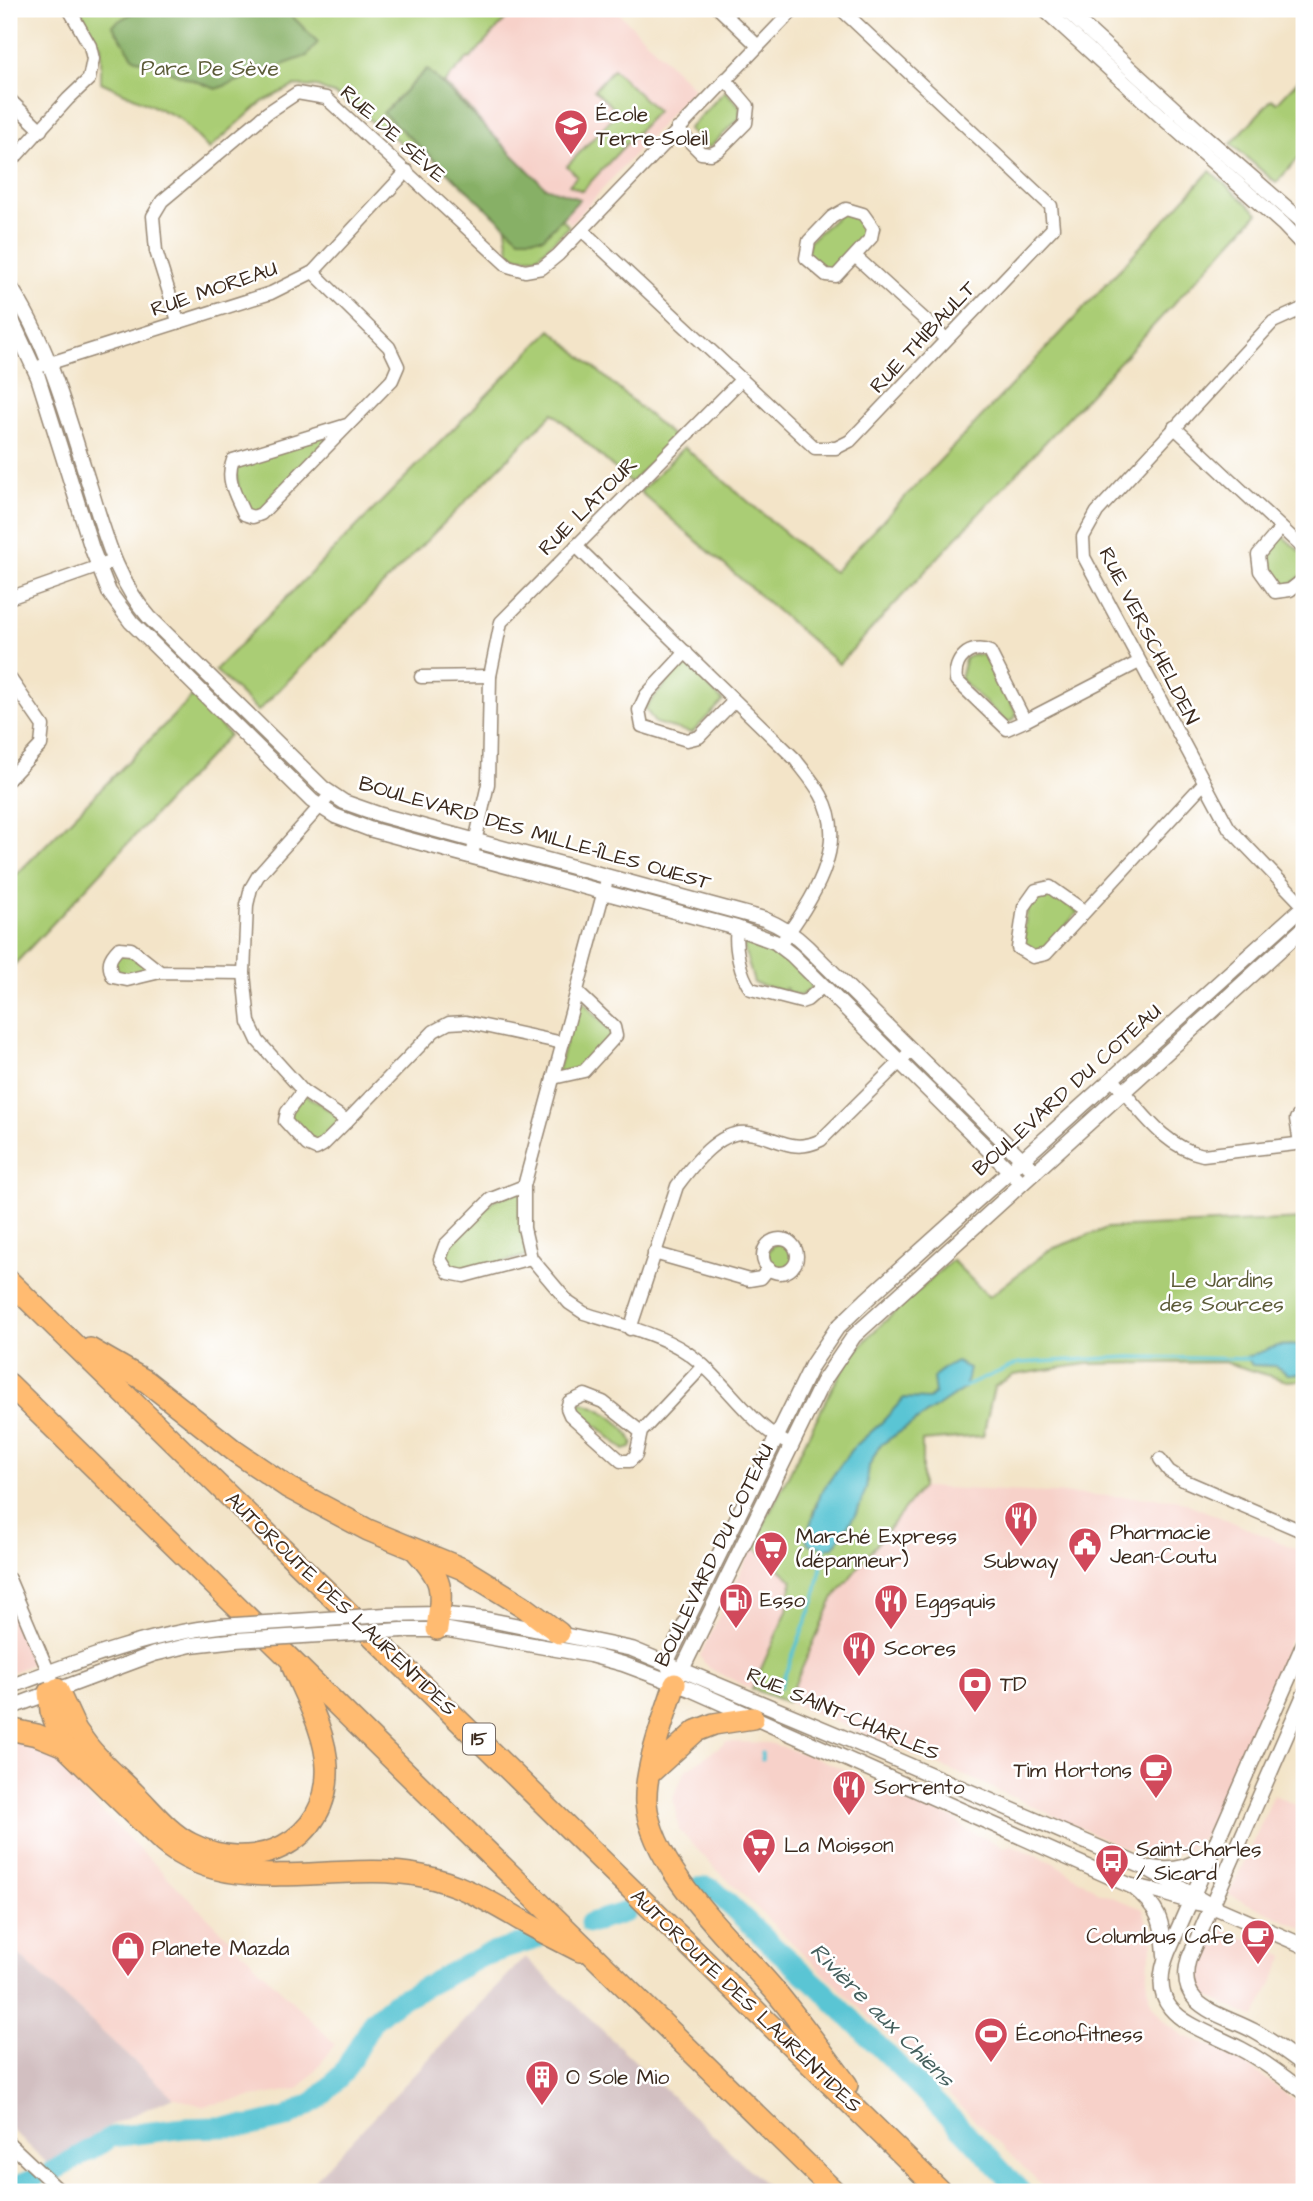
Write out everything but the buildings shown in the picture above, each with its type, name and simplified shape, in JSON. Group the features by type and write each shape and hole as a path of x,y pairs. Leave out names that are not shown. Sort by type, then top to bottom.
{"highway":[{"name":"AUTOROUTE DES LAURENTIDES","path":"9,1281 941,2192"},
{"path":"61,1332 146,1381 228,1446 289,1488 340,1516 417,1552 444,1559 473,1574 559,1633"},
{"path":"9,1384 835,2192"},
{"path":"417,1552 439,1581 438,1622"},
{"path":"52,1685 76,1730 92,1751 179,1836 212,1852 257,1856 279,1849 298,1836 316,1813 326,1785 324,1746 290,1660"},
{"path":"679,1676 656,1741 646,1801 651,1824 663,1851 698,1903 775,1991 895,2147"},
{"path":"52,1685 51,1711 64,1746"},
{"path":"650,1773 696,1731 714,1724 754,1718"},
{"path":"9,1729 37,1735 64,1746 163,1842 197,1864 218,1871 240,1873 383,1871 428,1877 481,1896 600,1962"}],"street":[{"path":"9,164 89,79 93,59 90,46 69,9"},
{"path":"719,9 758,46"},
{"name":"RUE DE SÈVE","path":"178,321 156,251 153,216 162,201 267,113 297,93 326,98 508,266 525,271 542,268 583,231 724,79 794,9"},
{"name":"RUE THIBAULT","path":"583,231 815,447 836,448 850,441 1054,228 1051,206 841,9"},
{"path":"1066,9 1304,223"},
{"path":"1047,10 1304,246"},
{"path":"677,129 701,153 710,154 719,150 746,123 748,106 724,79"},
{"path":"9,99 41,130"},
{"name":"RUE MOREAU","path":"35,368 271,293 313,272 407,171"},
{"path":"846,209 863,214 873,228 872,238 856,257 836,276 826,275 806,258 810,241 832,217 846,209"},
{"path":"856,257 946,339"},
{"path":"313,272 389,347 398,366 392,380 261,514 253,517 244,513 230,484 228,471 233,460 347,425"},
{"name":"BOULEVARD DES MILLE-ÎLES OUEST","path":"9,285 50,363 114,561 127,588 149,617 331,793 360,809 764,919 789,931 1035,1172"},
{"name":"RUE VERSCHELDEN","path":"1304,308 1273,322 1097,512 1083,537 1084,556 1203,784 1229,828 1304,906"},
{"name":"BOULEVARD DES MILLE-ÎLES OUEST","path":"9,314 35,368 98,566 114,600 131,622 320,807 335,817 369,829 737,928 779,945 1022,1183"},
{"name":"RUE LATOUR","path":"472,857 488,784 490,676 501,622 742,379"},
{"path":"1174,427 1304,549"},
{"path":"1281,528 1258,555 1259,571 1275,592 1290,590 1304,579"},
{"path":"576,546 795,759 822,796 832,828 827,864 814,892 779,945"},
{"path":"9,598 114,561"},
{"path":"1025,721 990,652 981,648 962,656 955,672 956,680 1007,729 1025,721 1139,662"},
{"path":"686,652 646,695 639,710 642,726 687,740 699,737 734,701"},
{"path":"421,677 490,676"},
{"path":"9,677 43,726 41,745 9,779"},
{"path":"1084,911 1050,887 1036,890 1024,907 1018,948 1034,957 1046,954 1203,784"},
{"path":"331,793 258,876 251,888 247,905 244,973 249,1022 258,1041 303,1091 347,1121"},
{"path":"608,876 524,1186 524,1228 531,1258 569,1303 584,1312 685,1351 776,1438 791,1445"},
{"name":"BOULEVARD DU COTEAU","path":"1304,906 837,1328 812,1365 667,1663 679,1676 828,1371 854,1336 1304,928"},
{"path":"737,928 737,946 746,981 751,989 801,1002 823,986"},
{"path":"160,972 244,973"},
{"path":"553,1078 584,1071 615,1036 614,1027 577,992"},
{"path":"303,1091 287,1112 285,1121 307,1145 316,1149 323,1145 434,1031 449,1023 466,1022 563,1043"},
{"path":"630,1329 677,1186 716,1144 731,1134 747,1132 795,1147 808,1146 821,1140 912,1050"},
{"path":"1112,1079 1164,1137 1188,1152 1203,1155 1302,1143 1296,1119 1304,1109"},
{"path":"524,1186 491,1199 445,1245 440,1259 449,1273 464,1276 531,1258"},
{"path":"654,1253 748,1280 761,1278 769,1268"},
{"path":"641,1432 603,1402 585,1395 569,1402 567,1408 570,1416 621,1461 630,1461 636,1455 641,1432 703,1366"},
{"path":"1160,1459 1169,1471 1183,1480 1304,1532"},
{"path":"9,1579 52,1685"},
{"path":"9,1708 149,1638 183,1630 386,1615 438,1622"},
{"path":"9,1687 52,1685 191,1645 402,1630 438,1622 485,1619 622,1646 667,1663"},
{"name":"RUE SAINT-CHARLES","path":"438,1622 499,1638 679,1676 992,1800 1146,1868 1193,1898"},
{"path":"1304,1643 1165,1960 1160,1978 1168,2006 1177,2016 1250,2053 1304,2092"},
{"name":"RUE SAINT-CHARLES","path":"679,1676 754,1718 1131,1885 1193,1898 1304,1946"},
{"path":"1282,1695 1303,1699 1187,1964 1186,1977 1190,1993 1202,2007 1256,2032 1304,2065"},
{"path":"984,1819 992,1800"},
{"path":"1001,1827 1009,1808"},
{"path":"1146,1868 1182,1869 1196,1862 1215,1846"},
{"path":"1131,1885 1151,1903 1159,1917 1165,1960"},
{"path":"9,2143 61,2192"}],"shaded area":[{"name":"École Terre-Soleil","path":"483,9 615,9 694,88 571,224 427,66"},
{"path":"922,1487 1176,1499 1304,1552 1304,1608 1205,1835 1185,1852 1162,1856 1124,1848 982,1783 787,1702 833,1599"},
{"path":"753,1546 792,1580 787,1611 752,1689 708,1668 700,1656"},
{"path":"9,1580 31,1664 9,1674"},
{"path":"9,1738 43,1748 68,1765 83,1793 335,2044 314,2073 298,2089 202,2106 173,2097 9,1946"},
{"path":"726,1742 769,1743 817,1758 887,1791 954,1818 965,1829 1004,1847 1012,1845 1052,1862 1101,1893 1143,1909 1153,1942 1147,1986 1153,2006 1167,2024 1184,2036 1214,2047 1254,2070 1304,2107 1304,2192 1049,2192 679,1830 673,1798 685,1771"},
{"path":"1274,1795 1304,1809 1304,1929 1229,1895"},
{"path":"1224,1930 1285,1956 1255,2018 1203,1994 1194,1984 1193,1973 1213,1933"},
{"path":"9,1946 173,2097 111,2125 48,2164 9,2127"},
{"path":"525,1957 773,2192 303,2192"}],"green space":[{"name":"Parc De Sève","path":"79,9 515,9 470,59 444,83 467,106 569,227 537,257 516,257 509,251 505,221 438,154 405,146 336,95 317,87 294,86 262,102 209,149 179,118 101,82 101,46"},
{"path":"139,9 285,9 318,42 307,56 216,89 134,58 112,25"},
{"path":"427,69 545,187 580,199 543,238 519,238 383,113"},
{"path":"613,69 657,111 582,191 569,185 577,176 567,166 618,112 594,90"},
{"path":"1304,74 1304,152 1276,183 1231,144 1272,99 1277,103"},
{"path":"725,91 740,106 740,118 709,148 688,129"},
{"path":"1210,171 1258,213 839,664 640,492 684,447 834,572 1061,333"},
{"path":"846,209 873,228 836,276 806,258 809,241"},
{"path":"551,330 675,438 631,483 553,413 258,711 215,670"},
{"path":"347,425 261,514 244,514 233,460"},
{"path":"1281,535 1303,554 1304,574 1291,585 1279,586 1268,572 1265,560"},
{"path":"973,654 989,656 1017,715 1012,721 1006,722 960,679 965,659"},
{"path":"684,662 723,701 692,733 655,723 645,708"},
{"path":"193,696 229,735 14,965 9,959 9,882"},
{"path":"1051,893 1078,912 1043,952 1034,953 1022,948 1027,910 1038,895"},
{"path":"751,940 784,958 812,984 811,988 801,996 786,992 787,989 784,988 783,991 754,983 744,948 745,943"},
{"path":"120,949 158,972 115,977 111,955"},
{"path":"578,996 613,1034 584,1069 556,1076"},
{"path":"303,1093 346,1121 315,1147 286,1120"},
{"path":"521,1190 529,1255 465,1273 450,1270 442,1260 447,1248 493,1200"},
{"name":"Le Jardins des Sources","path":"1304,1219 1304,1345 1277,1346 1253,1365 1275,1366 1288,1374 1304,1373 1304,1380 1287,1381 1224,1362 1086,1364 1014,1375 994,1387 983,1436 922,1441 922,1487 833,1599 787,1702 752,1689 787,1611 792,1580 753,1546 832,1388 851,1357 871,1334 952,1260 989,1297 1049,1250 1107,1228","holes":["965,1388 879,1446 869,1466 813,1512 820,1494 904,1399 929,1399 935,1393"]},
{"path":"781,1243 790,1247 794,1256 790,1265 781,1269 772,1265 768,1256 772,1247"},
{"path":"579,1402 603,1411 618,1422 633,1443 631,1448 624,1450 580,1411"}],"water":[{"path":"1304,1345 1302,1374 1288,1374 1275,1366 1252,1365 1247,1357 1277,1346"},
{"path":"956,1362 969,1368 965,1388 879,1446 869,1466 866,1489 857,1512 833,1547 809,1544 806,1538 820,1494 851,1450 904,1398 929,1399 935,1393 933,1378 942,1369"}],"waterway":[{"path":"962,1388 1019,1363 1130,1357 1249,1359"},
{"path":"780,1687 815,1599 825,1546"},
{"path":"762,1753 762,1760"},
{"name":"Rivière aux Chiens","path":"698,1888 707,1887 714,1890 817,1985 964,2131 1021,2192"},
{"name":"Rivière aux Chiens","path":"590,1923 626,1912"},
{"name":"Rivière aux Chiens","path":"53,2171 112,2137 184,2128 251,2126 286,2118 318,2099 343,2073 373,2021 394,2003 483,1956 536,1939"},
{"name":"Rivière aux Chiens","path":"9,2189 34,2179"}],"place":[{"name":"École Terre-Soleil","path":"571,156"},
{"name":"Subway","path":"1021,1548"},
{"name":"Pharmacie Jean-Coutu","path":"1085,1574"},
{"name":"Marché Express (dépanneur)","path":"771,1578"},
{"name":"Esso","path":"736,1630"},
{"name":"Eggsquis","path":"891,1631"},
{"name":"Scores","path":"859,1678"},
{"name":"TD","path":"975,1714"},
{"name":"Tim Hortons","path":"1156,1800"},
{"name":"Sorrento","path":"849,1817"},
{"name":"La Moisson","path":"759,1875"},
{"name":"Saint-Charles / Sicard","path":"1112,1891"},
{"name":"Columbus Cafe","path":"1258,1966"},
{"name":"Planete Mazda","path":"128,1978"},
{"name":"Éconofitness","path":"991,2064"},
{"name":"O Sole Mio","path":"542,2107"}]}
